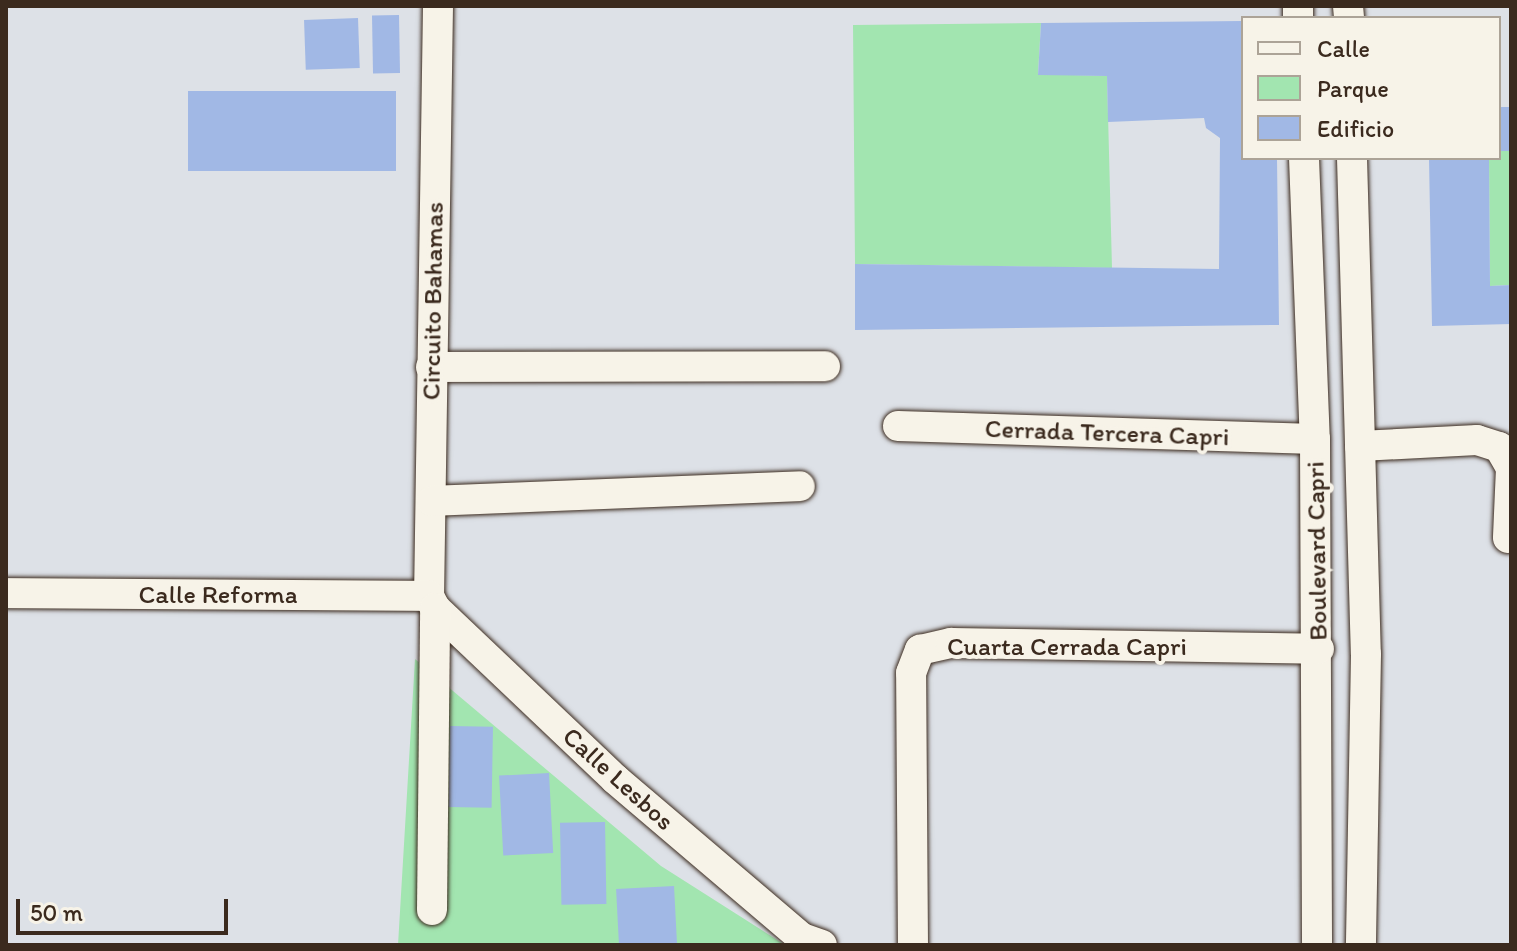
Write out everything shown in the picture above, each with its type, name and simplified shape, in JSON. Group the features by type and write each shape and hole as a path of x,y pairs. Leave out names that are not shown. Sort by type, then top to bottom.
{"street":[{"name":"Circuito Bahamas","path":"432,910 431,367 438,6"},
{"name":"Boulevard Capri","path":"1304,160 1315,439 1319,649 1317,945"},
{"name":"Boulevard Capri","path":"1352,160 1366,654 1361,945"},
{"path":"431,367 825,366"},
{"name":"Cerrada Tercera Capri","path":"898,426 1315,439"},
{"path":"1360,446 1477,440 1499,447 1511,468 1508,538"},
{"path":"432,501 800,486"},
{"name":"Calle Reforma","path":"6,593 432,602"},
{"name":"Calle Lesbos","path":"432,602 615,779 802,938 822,945"},
{"name":"Cuarta Cerrada Capri","path":"913,945 911,673 920,650 951,643 1319,649"}],"green space":[{"path":"1041,23 1038,74 1107,76 1112,268 855,264 853,25"},
{"path":"1501,151 1511,151 1511,285 1490,286 1489,160 1501,160"},
{"path":"415,659 661,866 785,945 398,945"}],"building":[{"path":"372,15 399,15 400,73 373,73"},
{"path":"358,18 360,68 306,70 304,20"},
{"path":"1241,21 1241,160 1277,160 1279,325 855,330 855,264 1219,269 1220,138 1206,128 1204,118 1108,122 1107,76 1038,75 1041,23"},
{"path":"188,91 396,91 396,171 188,171"},
{"path":"1501,107 1511,107 1511,151 1501,151"},
{"path":"1429,160 1489,160 1490,286 1511,285 1511,324 1432,326"},
{"path":"450,726 493,727 492,808 449,807"},
{"path":"549,773 553,853 503,856 499,776"},
{"path":"605,822 606,904 561,905 560,823"},
{"path":"674,886 677,945 619,945 616,889"}]}
